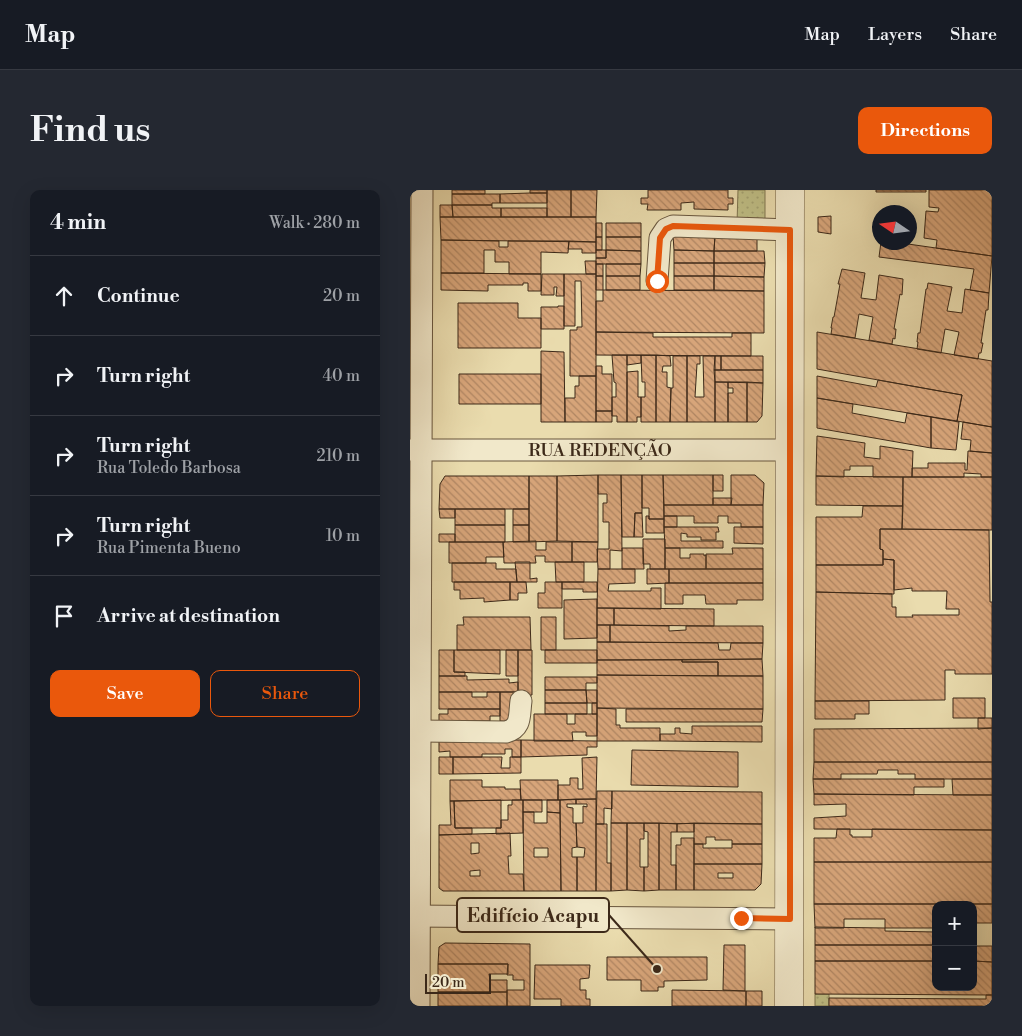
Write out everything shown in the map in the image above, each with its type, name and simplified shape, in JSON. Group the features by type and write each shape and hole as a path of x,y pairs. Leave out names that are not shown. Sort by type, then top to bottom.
{"street":[{"path":"419,1006 415,916 420,731 415,630 416,450 422,190"},
{"path":"789,1006 790,190"},
{"path":"657,281 660,238 666,229 673,226 790,230"},
{"name":"RUA REDENÇÃO","path":"416,450 790,450"},
{"path":"420,731 506,732 513,730 517,728 521,701"},
{"path":"415,916 790,919"}],"shaded area":[{"path":"738,190 765,190 765,224 737,224"},
{"path":"815,994 829,994 829,1006 815,1006"}],"building":[{"path":"452,190 485,190 485,194 452,194"},
{"path":"530,190 547,190 547,193 530,193"},
{"path":"547,190 571,190 571,217 547,217"},
{"path":"571,190 597,190 596,217 571,217"},
{"path":"648,190 728,190 728,198 733,198 733,204 728,204 728,210 694,209 694,202 681,203 681,210 647,210 648,204 641,204 641,198 648,198"},
{"path":"876,190 926,190 926,192 876,192"},
{"path":"929,190 992,190 992,256 936,248 937,240 924,238 926,211 938,212 939,208 929,207"},
{"path":"547,193 547,203 500,203 500,194"},
{"path":"452,194 500,194 500,203 492,203 492,205 452,205"},
{"path":"440,205 452,205 453,217 440,217"},
{"path":"452,205 492,205 492,208 501,208 501,217 453,217"},
{"path":"501,208 547,208 547,217 501,217"},
{"path":"831,216 831,234 818,232 818,217"},
{"path":"440,217 596,217 596,242 441,240"},
{"path":"596,223 602,223 602,237 596,237"},
{"path":"606,223 641,223 641,237 606,237"},
{"path":"673,235 715,235 714,251 674,250"},
{"path":"715,235 757,236 757,251 714,251"},
{"path":"596,237 602,237 602,250 596,250"},
{"path":"606,237 641,237 641,251 606,250"},
{"path":"441,240 499,241 499,247 508,247 508,241 569,241 568,253 541,252 541,274 509,274 509,262 495,262 495,250 484,250 484,273 441,273"},
{"path":"569,241 596,242 596,253 582,253 582,249 568,249"},
{"path":"917,245 992,256 989,293 970,290 974,269 879,257 880,250 917,250"},
{"path":"596,250 606,250 606,258 596,258"},
{"path":"606,250 641,251 641,264 596,264 596,258 606,258"},
{"path":"674,250 714,251 714,263 674,263"},
{"path":"714,251 764,251 765,263 714,263"},
{"path":"585,261 596,261 596,274 586,274"},
{"path":"674,263 714,263 714,276 674,276"},
{"path":"714,263 765,263 764,277 714,276"},
{"path":"596,264 603,264 603,276 596,276"},
{"path":"606,264 641,264 640,276 606,276"},
{"path":"842,269 865,273 861,298 876,300 879,275 903,279 902,295 900,294 894,329 896,329 895,339 893,338 892,344 869,340 873,317 859,314 855,338 831,334"},
{"path":"441,273 541,274 541,291 528,291 528,283 523,283 523,285 488,285 488,291 441,290"},
{"path":"542,274 564,274 564,296 556,296 557,287 554,287 554,295 541,295"},
{"path":"564,274 596,274 596,376 570,376 570,330 577,330 577,327 582,327 581,281 575,281 575,326 564,326"},
{"path":"596,276 603,276 603,290 596,290"},
{"path":"606,276 640,276 640,290 606,290"},
{"path":"674,276 714,276 714,290 674,290"},
{"path":"714,276 764,277 764,291 714,290"},
{"path":"928,283 952,287 947,311 962,313 965,289 989,293 988,310 986,310 981,343 983,343 978,359 954,355 959,332 945,329 941,353 917,349 918,333 920,333"},
{"path":"603,290 764,291 764,333 596,332 596,301 603,301"},
{"path":"458,303 518,303 518,318 541,318 541,348 458,348"},
{"path":"564,306 564,329 541,329 541,307"},
{"path":"596,332 653,333 653,337 732,337 732,333 751,333 751,356 596,355"},
{"path":"817,332 992,361 992,427 957,421 962,395 817,369"},
{"path":"541,351 564,352 565,422 541,422"},
{"path":"612,355 627,355 627,422 617,422 617,416 612,416 612,397 616,397 616,383 614,382"},
{"path":"627,355 641,355 641,363 627,365"},
{"path":"641,355 656,355 656,422 641,422 641,397 645,397 645,382 642,382"},
{"path":"656,355 670,356 671,366 663,366 662,372 667,372 667,387 671,388 670,422 656,422"},
{"path":"673,356 687,356 687,422 670,422"},
{"path":"687,356 700,356 700,364 697,364 695,397 704,397 703,356 715,356 715,422 687,422"},
{"path":"715,356 721,356 721,370 714,370"},
{"path":"721,356 763,356 763,370 721,370"},
{"path":"596,366 602,366 602,374 612,374 612,411 596,411"},
{"path":"714,370 763,370 763,383 715,382"},
{"path":"638,371 638,397 641,397 641,417 637,417 637,422 627,422 627,372"},
{"path":"459,374 541,374 541,404 459,404"},
{"path":"579,376 596,376 596,422 565,422 565,398 575,398 575,386 579,386"},
{"path":"817,376 876,387 878,380 962,395 957,421 817,398"},
{"path":"715,382 728,382 728,422 715,422"},
{"path":"728,382 747,382 747,422 728,422 728,393 733,393 733,388 728,388"},
{"path":"747,382 763,383 762,416 757,422 747,422"},
{"path":"817,398 853,404 852,413 905,423 907,413 931,417 931,448 817,428"},
{"path":"596,411 612,411 612,422 596,422"},
{"path":"931,417 959,422 956,450 931,448"},
{"path":"963,422 992,427 992,453 970,451 971,440 961,439"},
{"path":"817,436 865,443 864,457 880,459 880,446 913,451 912,477 873,477 873,466 850,466 850,470 844,470 844,477 816,476"},
{"path":"968,451 992,453 992,477 981,477 981,474 964,473 964,477 912,477 912,468 928,468 928,463 965,463 965,470 967,470"},
{"path":"598,475 598,542 557,541 557,476"},
{"path":"598,475 621,475 622,551 610,550 610,569 598,569 597,549 609,549 609,522 603,522 603,503 607,503 607,494 598,494"},
{"path":"621,475 642,475 642,513 635,513 634,537 622,537"},
{"path":"642,475 663,475 664,519 649,519 649,508 642,508"},
{"path":"663,475 713,475 713,505 664,505"},
{"path":"713,475 723,475 723,491 713,491"},
{"path":"731,475 755,475 764,483 763,505 731,505"},
{"path":"445,476 529,476 529,509 439,509 440,484"},
{"path":"529,476 557,476 557,541 529,542"},
{"path":"816,476 903,477 903,506 816,505"},
{"path":"903,477 992,477 992,530 902,529"},
{"path":"713,498 732,498 731,505 713,505"},
{"path":"664,505 763,505 763,527 741,527 741,523 728,523 728,516 718,516 718,523 694,523 694,516 664,516"},
{"path":"863,506 903,506 902,529 880,529 880,549 883,550 883,565 816,565 816,517 862,517"},
{"path":"439,509 455,509 455,518 440,518"},
{"path":"455,509 505,509 505,525 455,525"},
{"path":"513,509 529,509 529,525 513,525"},
{"path":"635,513 642,513 643,537 634,537"},
{"path":"646,516 649,516 649,519 664,519 664,533 646,533"},
{"path":"664,516 677,516 677,527 664,527"},
{"path":"455,525 505,525 505,542 455,542"},
{"path":"513,525 529,525 529,542 513,542"},
{"path":"664,527 718,527 719,532 716,532 716,540 701,540 701,537 687,537 687,534 681,533 681,541 723,541 723,548 665,548"},
{"path":"734,527 763,527 763,544 734,543"},
{"path":"880,529 989,530 992,674 955,674 955,670 945,670 945,700 815,701 816,592 892,594 892,607 896,607 896,617 959,615 959,609 946,609 947,591 912,591 912,588 894,590 894,560 883,559 883,550 880,549"},
{"path":"439,534 455,534 455,542 439,542"},
{"path":"643,539 665,539 665,569 650,569 650,564 643,564"},
{"path":"536,541 536,550 546,550 546,542 572,542 572,562 545,562 545,556 535,556 536,563 504,563 503,542"},
{"path":"449,542 503,542 504,557 486,557 486,563 449,563"},
{"path":"572,542 598,542 597,562 572,562"},
{"path":"622,548 643,548 644,569 622,569"},
{"path":"665,548 680,548 680,558 690,558 690,554 706,555 706,569 665,569"},
{"path":"732,548 763,548 763,569 706,569 706,554 733,554"},
{"path":"883,559 894,560 894,594 816,592 816,565 883,565"},
{"path":"515,562 530,562 530,579 537,578 537,582 517,582"},
{"path":"555,562 584,562 584,582 556,582"},
{"path":"452,563 496,563 496,569 516,569 517,582 452,582"},
{"path":"598,569 635,569 635,583 609,584 608,591 651,591 651,588 661,588 661,609 597,608"},
{"path":"647,569 669,569 669,583 647,584"},
{"path":"669,569 763,569 763,583 669,583"},
{"path":"454,582 510,582 510,600 484,602 484,598 460,599 460,590 454,590"},
{"path":"510,582 526,582 527,593 518,593 518,600 510,600"},
{"path":"545,582 562,582 562,608 538,608 538,593 545,593"},
{"path":"562,582 597,582 597,592 583,592 583,589 562,589"},
{"path":"665,583 763,583 763,600 737,600 737,604 706,604 705,595 683,595 683,604 665,604"},
{"path":"597,599 597,638 564,639 564,600"},
{"path":"597,608 614,608 614,625 597,625"},
{"path":"614,608 714,609 714,626 614,625"},
{"path":"463,617 530,617 531,650 457,650 457,625 464,625"},
{"path":"541,617 556,617 556,650 541,650"},
{"path":"597,625 610,625 610,642 597,642"},
{"path":"610,625 669,626 669,631 686,630 686,626 763,626 763,643 610,642"},
{"path":"597,642 718,643 719,650 730,650 731,643 763,643 762,659 597,660"},
{"path":"439,650 454,650 454,672 465,672 465,676 439,676"},
{"path":"454,650 500,650 500,674 454,672"},
{"path":"506,650 518,650 518,676 506,676"},
{"path":"518,650 532,650 532,695 518,696"},
{"path":"545,650 597,650 597,663 545,663"},
{"path":"762,659 763,676 718,676 718,662 682,662 682,660"},
{"path":"597,660 718,662 718,676 597,675"},
{"path":"597,675 763,676 763,709 597,708"},
{"path":"439,676 467,676 467,680 509,679 509,683 518,682 518,692 439,692"},
{"path":"545,677 597,677 597,683 586,683 586,690 545,690"},
{"path":"545,690 586,690 587,703 545,703"},
{"path":"586,690 597,690 597,703 587,703"},
{"path":"439,692 472,692 472,697 487,697 487,692 500,692 500,709 439,709"},
{"path":"500,692 518,692 516,722 500,721"},
{"path":"953,698 985,698 985,718 953,718"},
{"path":"815,701 869,701 869,714 855,714 855,719 815,719"},
{"path":"545,703 587,703 587,714 545,714"},
{"path":"592,703 597,703 597,714 592,714"},
{"path":"597,708 616,709 616,725 620,725 620,728 660,728 660,741 597,741"},
{"path":"448,709 500,709 500,716 490,716 490,721 468,721 439,727 439,714 448,714"},
{"path":"626,709 763,709 762,722 626,722"},
{"path":"534,714 567,714 567,724 575,724 575,714 597,714 597,736 586,736 586,732 572,732 573,741 534,741"},
{"path":"978,718 992,718 992,728 978,729"},
{"path":"692,726 762,726 762,742 660,741 660,734 675,734 675,728 680,728 680,733 692,734"},
{"path":"992,728 992,762 814,762 814,729"},
{"path":"439,740 521,740 521,757 512,757 512,749 505,749 505,754 482,754 482,757 450,757 450,751 439,752"},
{"path":"521,740 597,741 597,747 587,747 587,755 521,757"},
{"path":"632,750 738,752 738,787 631,785"},
{"path":"439,757 453,757 453,774 439,774"},
{"path":"453,757 502,757 501,768 510,768 510,757 521,757 521,773 453,774"},
{"path":"597,757 596,799 558,800 558,785 570,785 570,778 578,778 578,789 583,789 582,758"},
{"path":"814,762 992,762 992,779 915,779 915,774 898,774 898,770 878,770 877,774 841,774 841,779 813,779"},
{"path":"813,779 944,779 944,787 914,787 914,795 814,794"},
{"path":"952,779 992,779 992,795 953,795"},
{"path":"450,780 482,780 482,787 520,789 521,800 450,801"},
{"path":"520,780 558,780 558,800 521,800"},
{"path":"597,791 612,791 612,809 604,808 604,824 596,824"},
{"path":"612,791 762,792 762,824 611,823"},
{"path":"814,794 992,795 992,830 814,829 814,818 846,816 846,804 814,805"},
{"path":"576,799 596,799 596,891 577,891 577,857 584,857 585,848 577,847 576,823 583,823 583,806 587,807 587,804 576,804"},
{"path":"576,799 576,804 567,804 567,807 573,808 573,823 576,823 577,847 572,848 572,857 577,857 577,891 561,891 560,800"},
{"path":"501,800 501,828 455,828 454,801"},
{"path":"512,800 523,800 523,833 496,834 496,828 501,828 501,820 508,820 508,805 512,805"},
{"path":"523,800 542,800 542,812 523,812"},
{"path":"547,800 560,800 560,813 547,812"},
{"path":"450,801 454,801 455,828 472,828 472,834 439,835 439,825 451,825"},
{"path":"523,812 534,812 534,823 547,823 547,812 560,813 561,891 524,891","holes":["534,848 548,848 548,857 534,857"]},
{"path":"611,823 627,823 627,890 611,891"},
{"path":"627,823 644,823 644,839 640,839 640,867 644,867 644,891 627,890"},
{"path":"644,823 659,823 659,890 644,891 644,867 648,867 648,832 644,831"},
{"path":"659,823 677,824 677,832 671,832 671,865 676,865 676,890 659,890"},
{"path":"694,823 762,824 762,844 732,844 732,840 715,840 715,837 706,837 706,844 694,844"},
{"path":"694,823 694,832 677,832 677,824"},
{"path":"596,824 607,824 607,863 611,863 611,891 596,891"},
{"path":"837,829 850,829 852,837 872,837 872,829 992,830 992,862 814,862 814,838 836,838"},
{"path":"510,833 511,856 508,856 509,874 523,874 524,891 443,891 439,888 439,835","holes":["471,843 479,843 479,853 471,854","480,870 480,876 470,876 470,871"]},
{"path":"681,838 694,838 694,890 676,890 676,845 681,845"},
{"path":"694,844 703,844 703,848 732,848 732,844 762,844 762,864 694,864"},
{"path":"814,862 992,862 992,904 977,904 977,901 932,901 932,904 814,904"},
{"path":"694,864 762,864 761,884 755,890 694,890","holes":["718,873 733,873 733,878 718,878"]},
{"path":"814,904 932,904 932,928 885,928 885,919 844,919 844,928 815,928"},
{"path":"977,904 992,904 992,923 977,923"},
{"path":"815,927 885,928 885,931 932,932 932,945 815,945"},
{"path":"445,943 530,944 530,1006 507,1006 507,990 524,990 524,980 513,980 513,975 507,975 508,964 438,964 439,947"},
{"path":"724,945 745,945 745,991 723,990"},
{"path":"815,945 932,945 932,961 815,961"},
{"path":"977,946 992,946 992,962 977,961"},
{"path":"607,957 707,957 707,980 664,981 664,987 658,987 658,991 641,991 641,980 607,980"},
{"path":"815,961 932,961 932,991 977,991 977,961 992,962 992,995 815,994"},
{"path":"438,964 508,964 508,974 489,974 490,980 507,980 507,992 438,992"},
{"path":"535,965 590,965 589,978 580,979 580,990 586,990 586,999 590,999 590,1006 561,1006 561,999 534,999"},
{"path":"672,990 746,991 746,1006 672,1006"},
{"path":"746,991 762,991 762,1006 746,1006"},
{"path":"438,992 507,992 507,1006 438,1006"},
{"path":"986,995 992,995 992,1006 829,1006 829,998 986,999"}],"place":[{"name":"Edifício Acapu","path":"657,969"}],"route":[{"path":"657,281 660,238 666,229 673,226 744,230 790,230 790,919 741,918"}]}
